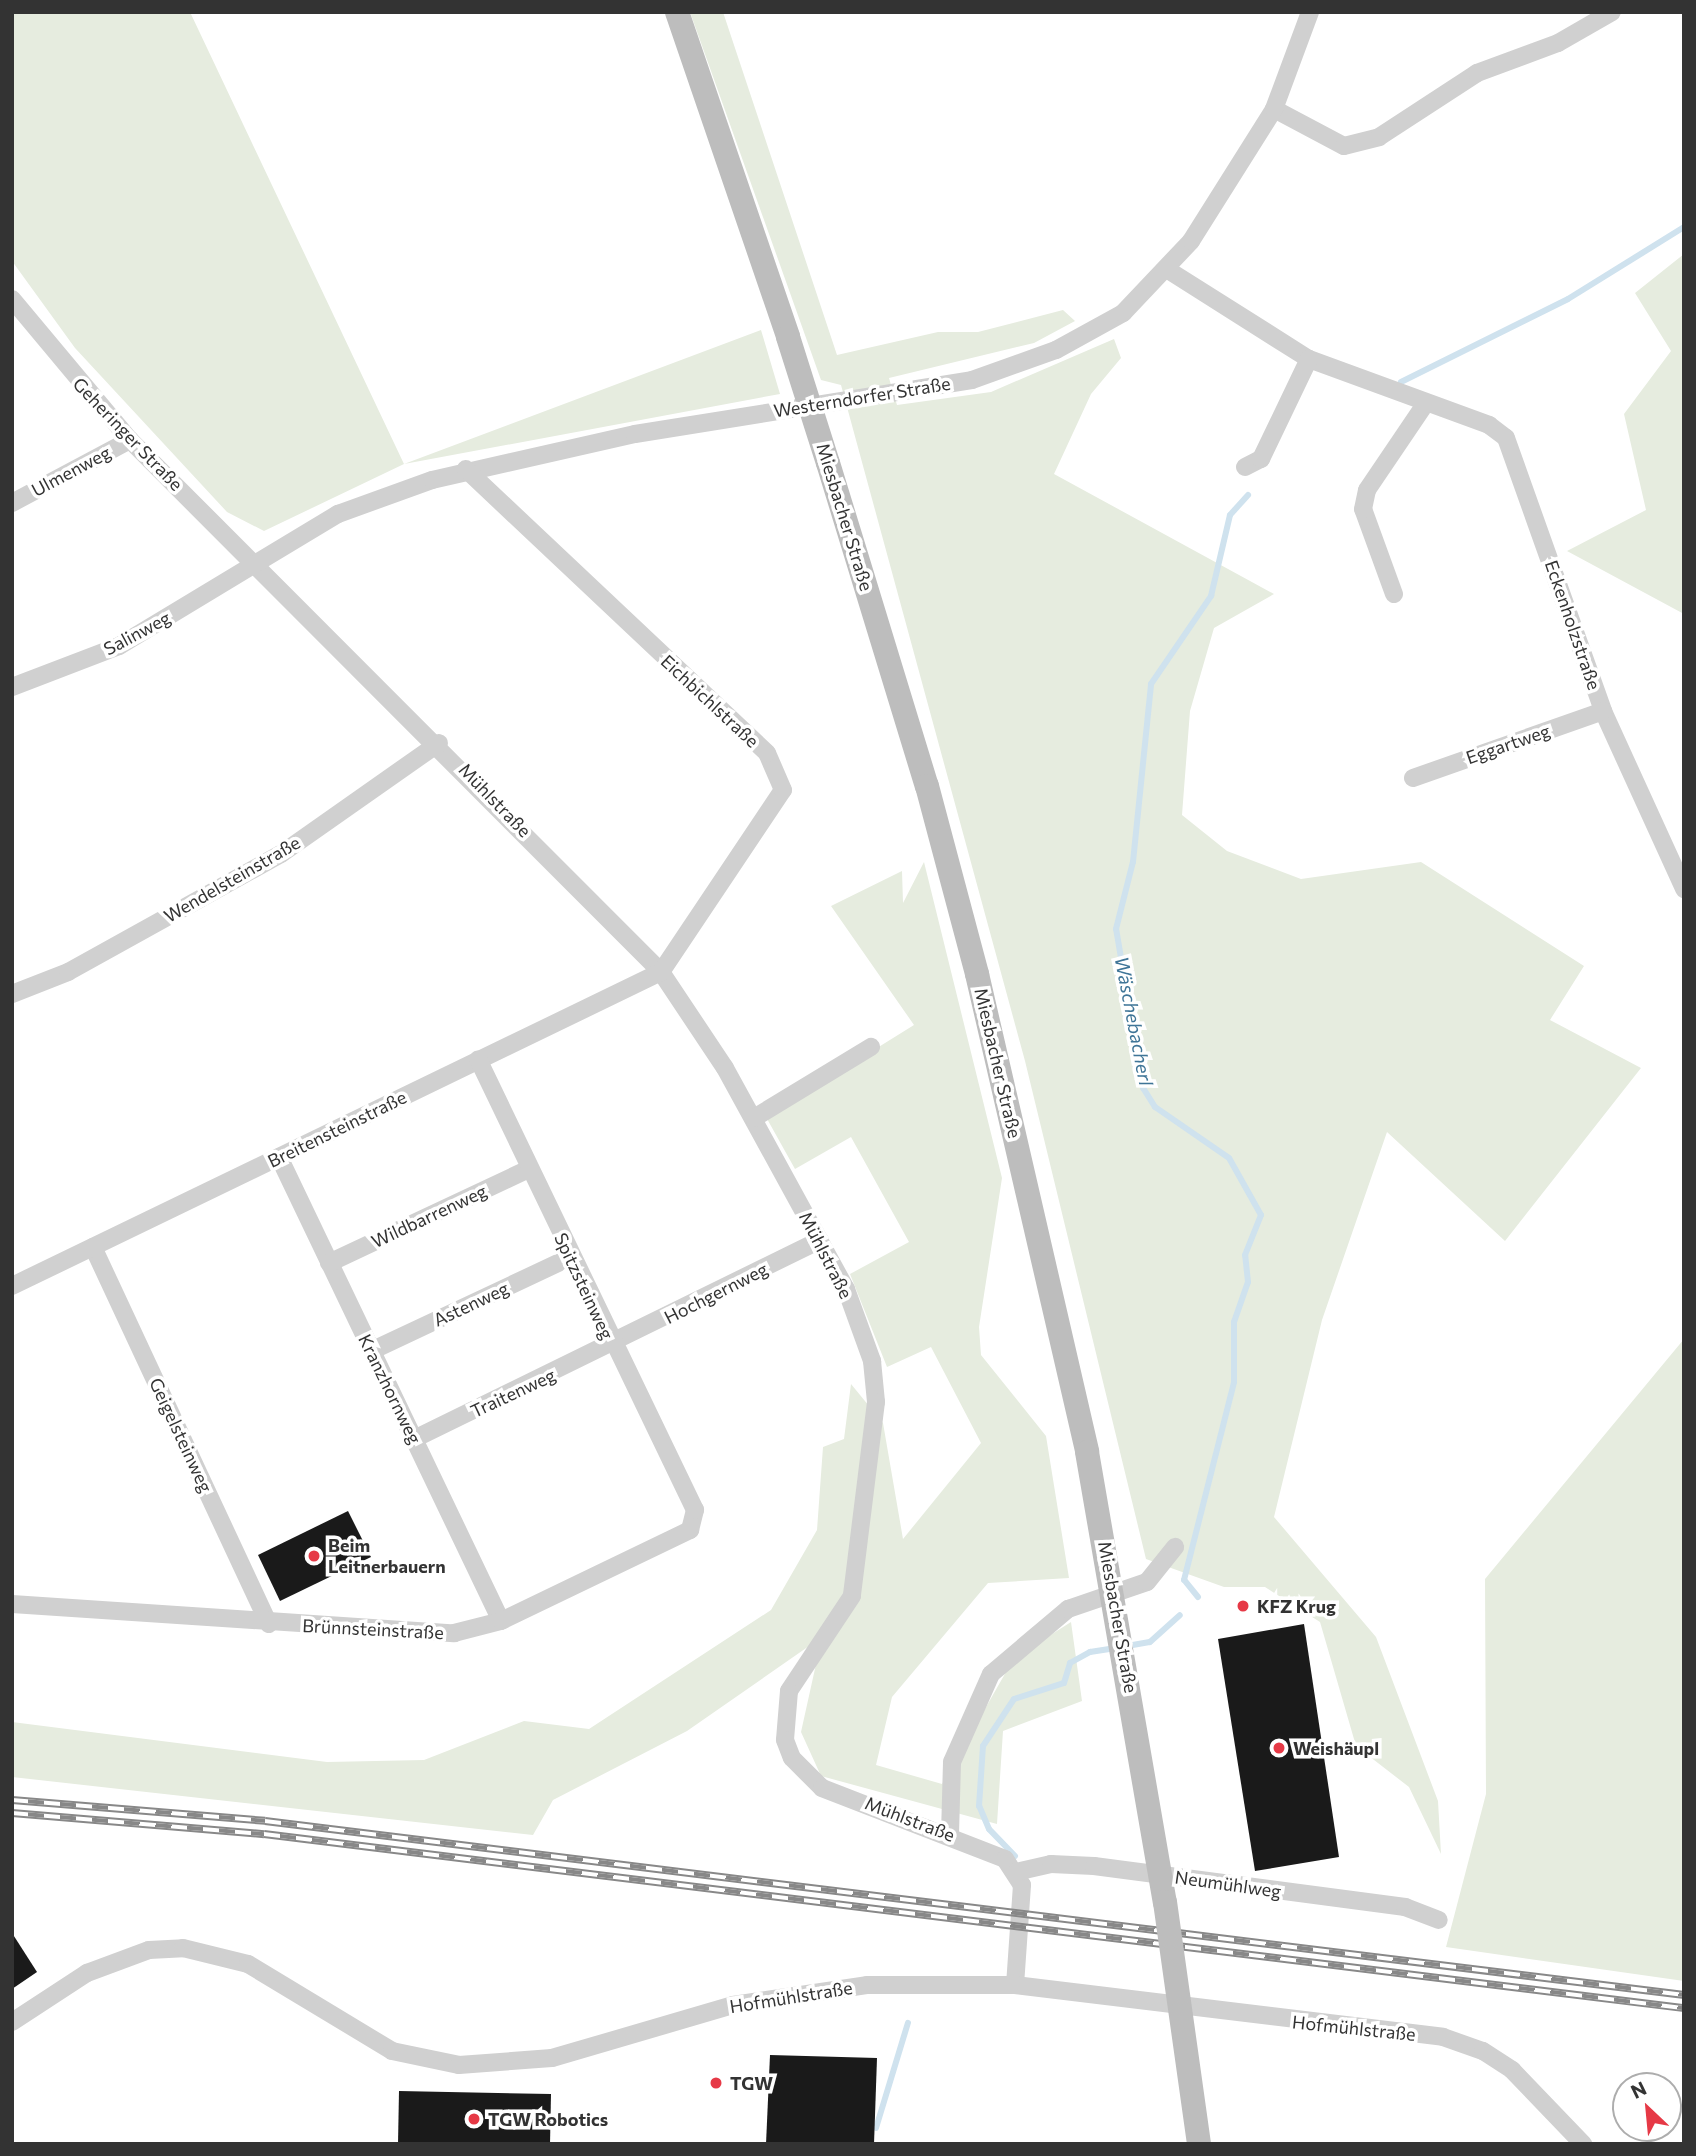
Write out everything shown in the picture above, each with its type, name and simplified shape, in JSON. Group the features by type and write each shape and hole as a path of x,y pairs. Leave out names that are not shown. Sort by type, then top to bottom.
{"main road":[{"name":"Miesbacher Straße","path":"677,12 828,463 927,786 977,974 1087,1452 1166,1902 1199,2144"}],"street":[{"name":"Westerndorfer Straße","path":"253,561 338,514 467,469 635,434 972,380 1056,350 1104,324 1168,270 1274,109 1310,12"},
{"path":"1274,109 1344,146 1379,136 1477,73 1558,43 1612,12"},
{"name":"Eckenholzstraße","path":"1168,270 1309,359 1489,425 1506,438 1603,711 1684,889"},
{"name":"Geheringer Straße","path":"12,299 130,440 253,561"},
{"path":"1245,467 1261,459 1309,359"},
{"path":"1394,594 1363,509 1367,490 1426,403"},
{"name":"Ulmenweg","path":"12,503 130,440"},
{"name":"Eichbichlstraße","path":"467,469 767,753 783,790 661,971"},
{"name":"Salinweg","path":"12,687 148,631 253,561"},
{"name":"Mühlstraße","path":"253,561 439,743 661,971 754,1118 820,1240 872,1362 876,1402 852,1596 789,1691 785,1740 792,1758 822,1788 950,1834 1005,1859 1016,1872"},
{"name":"Eggartweg","path":"1413,778 1603,711"},
{"name":"Wendelsteinstraße","path":"12,995 68,972 281,854 439,743"},
{"name":"Breitensteinstraße","path":"12,1286 661,971"},
{"path":"754,1118 871,1047"},
{"name":"Spitzsteinweg","path":"478,1060 612,1346 695,1510"},
{"name":"Kranzhornweg","path":"279,1157 501,1621"},
{"name":"Wildbarrenweg","path":"329,1263 529,1169"},
{"name":"Hochgernweg","path":"612,1346 820,1240"},
{"name":"Geigelsteinweg","path":"93,1247 269,1624"},
{"name":"Astenweg","path":"371,1351 570,1257"},
{"name":"Traitenweg","path":"414,1440 612,1346"},
{"name":"Brünnsteinstraße","path":"12,1604 269,1624 454,1633 501,1621 690,1530 695,1510"},
{"path":"950,1834 952,1762 991,1674 1068,1609 1147,1582 1175,1548"},
{"name":"Neumühlweg","path":"1016,1872 1051,1864 1094,1866 1405,1907 1439,1920"},
{"path":"1015,1985 1022,1904 1016,1872"},
{"name":"Hofmühlstraße","path":"12,2022 87,1973 149,1950 183,1948 248,1964 392,2051 459,2065 552,2058 733,2005 867,1985 1015,1985 1443,2037 1513,2070 1583,2144"}],"shaded area":[{"path":"12,12 190,12 404,464 264,531 227,512 75,348 12,261"},
{"path":"690,12 723,12 837,355 938,332 978,332 1063,310 1075,321 1034,343 889,378 897,405 991,392 1114,339 1121,358 1091,394 1054,474 1274,594 1214,628 1190,711 1182,815 1227,851 1301,879 1421,862 1584,966 1550,1020 1641,1068 1505,1241 1387,1132 1322,1320 1274,1517 1376,1637 1438,1801 1441,1854 1409,1787 1356,1746 1320,1622 1265,1587 1224,1587 1146,1559 1025,1061 841,385 821,380"},
{"path":"1684,254 1684,614 1567,551 1646,510 1624,414 1671,351 1635,293"},
{"path":"761,330 780,394 404,464"},
{"path":"924,862 1002,1178 979,1327 981,1355 1046,1436 1069,1578 988,1583 892,1697 876,1765 942,1784 1014,1658 1071,1622 1082,1701 1003,1731 997,1824 821,1776 801,1732 822,1637 687,1731 553,1800 533,1835 12,1777 12,1722 327,1762 424,1760 524,1721 589,1729 771,1610 817,1530 823,1447 844,1439 851,1384 883,1423 903,1539 981,1443 931,1347 887,1367 850,1274 909,1242 851,1137 795,1169 766,1117 914,1025 831,906 902,871 903,903"},
{"path":"1684,1339 1684,1981 1446,1947 1486,1794 1485,1579"}],"building":[{"name":"Beim Leitnerbauern","path":"348,1511 371,1557 280,1601 258,1555"},
{"name":"Weishäupl","path":"1304,1624 1339,1857 1255,1871 1218,1639"},
{"path":"12,1933 37,1972 12,1989"},
{"path":"770,2055 877,2058 874,2144 766,2144"},
{"name":"TGW Robotics","path":"399,2091 551,2094 550,2144 398,2144"}],"waterway":[{"path":"1401,382 1568,299 1684,227"},
{"name":"Wäschebacherl","path":"1198,1597 1184,1580 1234,1382 1234,1322 1248,1282 1245,1255 1261,1215 1229,1158 1155,1107 1143,1088 1116,929 1133,862 1151,684 1211,596 1230,515 1248,495"},
{"name":"Wäschebacherl","path":"1127,1646 1150,1642 1180,1615"},
{"name":"Wäschebacherl","path":"1015,1856 989,1829 979,1806 983,1746 1014,1699 1064,1683 1070,1663 1090,1652 1116,1648"},
{"path":"876,2128 908,2023"}],"railway":[{"path":"12,1800 265,1821 1684,1995"},
{"path":"12,1813 264,1834 1684,2008"}],"place":[{"name":"Beim Leitnerbauern","path":"314,1556"},
{"name":"KFZ Krug","path":"1243,1606"},
{"name":"Weishäupl","path":"1279,1748"},
{"name":"TGW","path":"716,2083"},
{"name":"TGW Robotics","path":"474,2119"}]}
